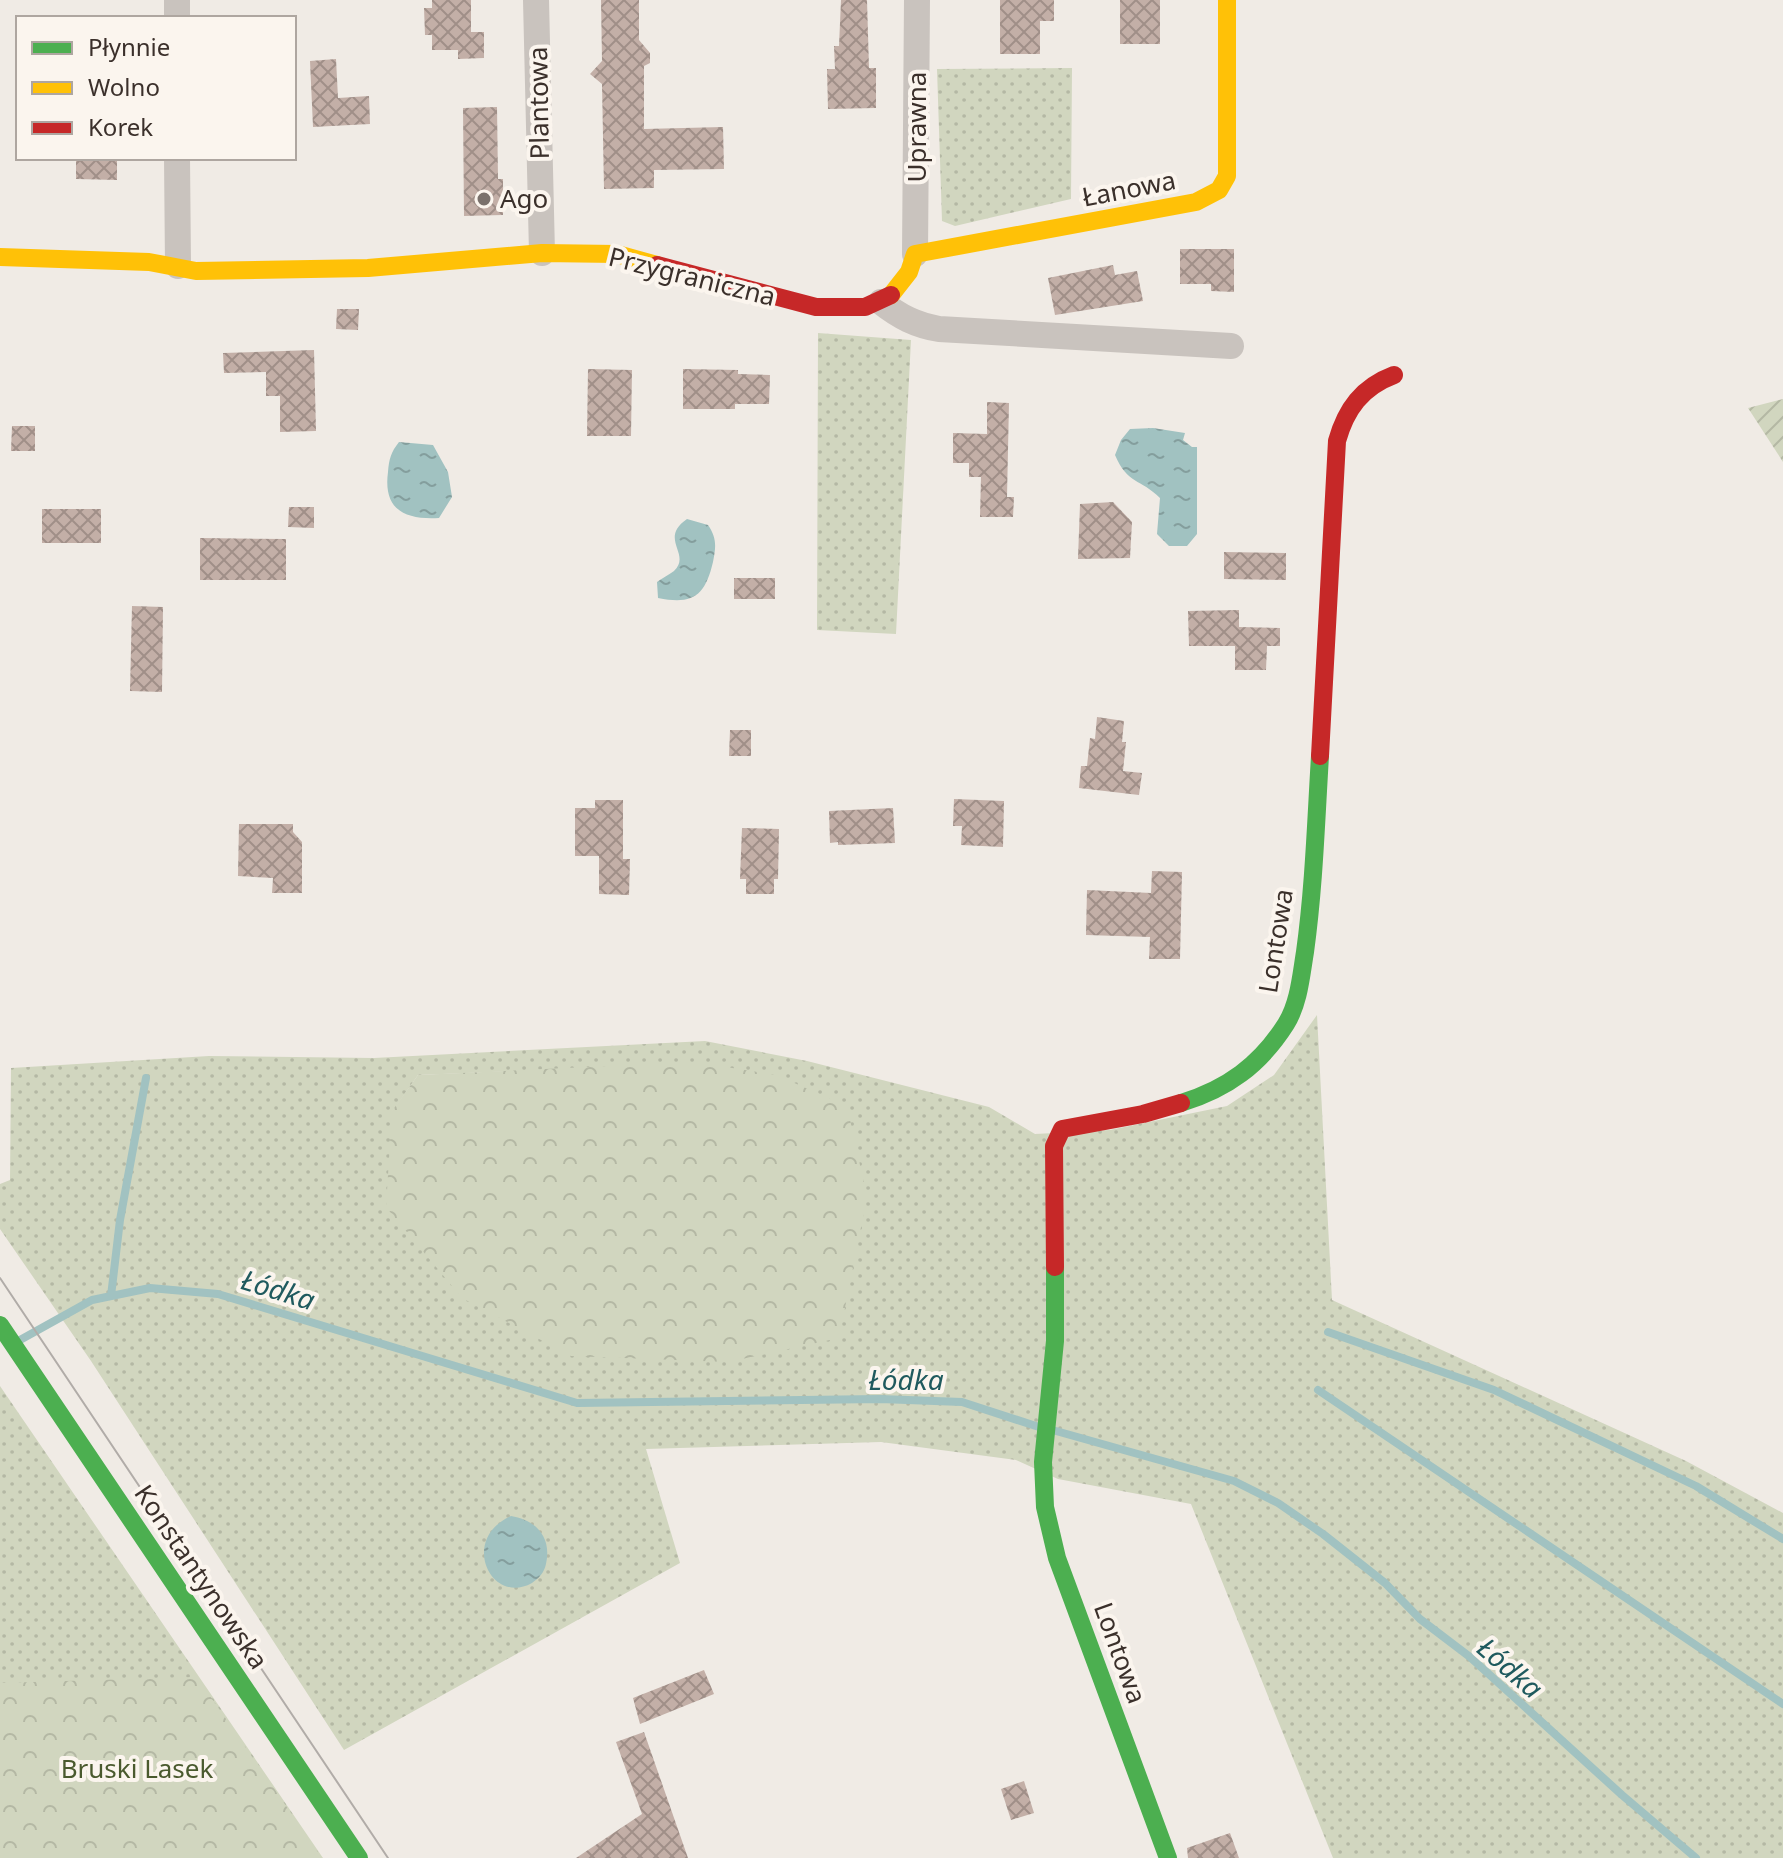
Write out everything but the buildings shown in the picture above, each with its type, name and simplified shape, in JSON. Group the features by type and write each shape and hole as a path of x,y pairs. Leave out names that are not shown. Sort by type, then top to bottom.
{"street":[{"name":"Plantowa","path":"536,0 542,253"},
{"name":"Uprawna","path":"915,254 917,0"},
{"name":"Łanowa","path":"915,254 1212,197 1224,187 1227,176 1227,0"},
{"path":"177,160 178,266"},
{"name":"Przygraniczna","path":"0,257 149,262 196,271 368,268 542,253 617,254 816,307 855,310 881,302"},
{"path":"915,254 905,280 881,302 917,325 939,329 1231,346"},
{"name":"Lontowa","path":"1168,1858 1057,1558 1045,1507 1043,1462 1055,1341 1054,1146 1062,1129 1143,1114 1210,1094 1255,1064 1287,1022 1299,989 1311,910 1337,441 1341,423 1357,396 1380,379 1394,375"},
{"name":"Konstantynowska","path":"0,1325 359,1858"}],"green space":[{"path":"1072,68 1071,199 955,226 942,221 937,69"},
{"path":"818,333 911,340 896,634 817,630"},
{"path":"1783,399 1783,462 1748,408"},
{"path":"1317,1015 1332,1300 1686,1461 1783,1513 1783,1858 1333,1858 1191,1504 1058,1479 1016,1460 881,1442 646,1449 680,1563 344,1750 91,1361 0,1229 0,1184 10,1180 11,1068 209,1056 374,1058 705,1041 807,1061 989,1107 1035,1134 1110,1130 1227,1106 1274,1075","holes":["543,1070 392,1112 418,1075"]},
{"path":"694,1062 776,1075 847,1106 867,1197 839,1338 728,1362 571,1356 462,1298 386,1207 392,1111 418,1075"},
{"name":"Bruski Lasek","path":"0,1386 323,1858 0,1858"},
{"name":"Bruski Lasek","path":"197,1677 322,1858 0,1858 0,1683"}],"water":[{"path":"1153,428 1185,433 1183,440 1197,447 1197,534 1187,546 1169,546 1157,534 1160,498 1130,477 1115,455 1130,429"},
{"path":"399,442 433,445 448,472 452,497 439,518 406,514 393,503 387,485 388,467"},
{"path":"687,519 708,525 713,534 715,552 710,574 701,590 689,599 658,598 657,582 679,565 675,533"},
{"path":"511,1516 535,1526 547,1546 543,1573 532,1583 517,1588 504,1585 494,1578 487,1567 484,1553 487,1539 495,1526"}],"waterway":[{"path":"111,1296 120,1220 146,1078"},
{"name":"Łódka","path":"20,1340 92,1300 150,1288 218,1294 577,1403 880,1399 962,1402 1039,1427"},
{"path":"1328,1332 1494,1390 1696,1486 1783,1539"},
{"path":"1318,1390 1783,1704"},
{"name":"Łódka","path":"1056,1431 1234,1481 1278,1503 1385,1583 1420,1619 1470,1657 1696,1858"}],"tram line":[{"path":"0,1278 388,1858"}],"traffic: fast":[{"path":"1181,1103 1213,1091 1241,1074 1276,1039 1294,1007 1308,928 1320,756"},
{"path":"1055,1267 1055,1341 1043,1462 1045,1507 1057,1558 1168,1858"},
{"path":"0,1325 359,1858"}],"traffic: slow":[{"path":"891,295 909,272 915,254 1196,202 1219,190 1227,176 1227,0"},
{"path":"0,257 149,262 196,271 368,268 542,253 617,254 657,265"}],"traffic: jam":[{"path":"657,265 816,307 865,307 891,295"},
{"path":"1320,756 1337,441 1345,419 1357,400 1373,386 1394,375"},
{"path":"1055,1267 1054,1146 1062,1129 1143,1114 1181,1103"}],"place":[{"name":"Ago","path":"484,199"}]}
